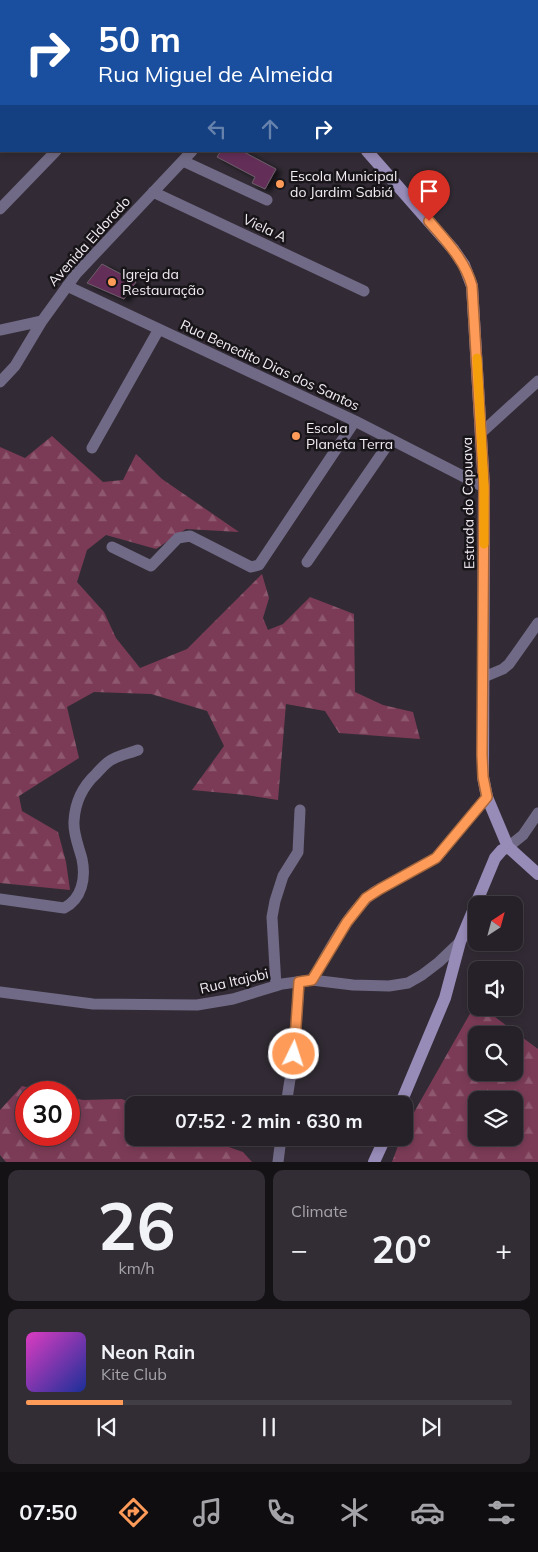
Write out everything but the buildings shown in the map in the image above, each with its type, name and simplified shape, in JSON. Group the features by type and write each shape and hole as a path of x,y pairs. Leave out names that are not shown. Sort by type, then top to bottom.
{"street":[{"path":"0,209 55,152"},
{"name":"Avenida Eldorado","path":"0,382 19,361 42,321 76,274 191,152"},
{"name":"Estrada do Capuava","path":"368,152 453,249 464,265 472,286 484,487 483,777 487,797 508,847 538,874"},
{"path":"183,161 267,200"},
{"name":"Viela A","path":"153,192 364,290"},
{"name":"Rua Benedito Dias dos Santos","path":"67,286 354,421 484,487"},
{"path":"0,330 42,321"},
{"path":"92,448 159,329"},
{"path":"482,433 538,381"},
{"path":"112,547 150,566 178,538 190,536 251,567 259,565 354,421"},
{"path":"307,562 391,440"},
{"path":"484,677 509,664 538,624"},
{"path":"0,899 64,908 77,899 81,889 83,874 74,823 77,801 89,780 112,759 138,750"},
{"path":"312,980 347,922 366,898 436,858 487,797"},
{"path":"276,986 272,917 283,876 298,852 300,810"},
{"path":"404,1096 445,998 460,942 496,858 502,850 523,835 538,813"},
{"name":"Rua Itajobi","path":"0,992 93,1004 197,1005 233,999 282,984 312,980 353,985 389,986 408,983 428,971 460,942"},
{"path":"287,1096 294,1054 299,982"},
{"path":"278,1162 280,1146"},
{"path":"374,1162 381,1146"}],"green space":[{"path":"52,436 103,482 123,480 136,454 162,479 239,532 186,529 156,549 106,535 87,550 77,582 104,612 116,638 140,668 187,649 262,574 269,598 263,618 268,630 283,624 310,597 354,614 355,692 383,705 413,712 420,739 339,733 325,711 286,704 278,800 192,790 224,746 207,711 151,694 94,692 67,707 79,758 19,796 22,811 58,832 66,862 70,890 0,883 0,447 25,458"},
{"path":"469,1016 494,1016 507,1026 468,1026 468,1081 523,1081 523,1038 538,1049 538,1162 392,1162 398,1146 413,1146 413,1114"},
{"path":"15,1094 15,1146 80,1146 80,1099 122,1099 125,1100 125,1146 226,1146 243,1152 252,1162 6,1162 0,1155 0,1110"}],"slow traffic":[{"path":"477,358 484,487 484,544"}],"place":[{"name":"Escola Municipal do Jardim Sabiá","path":"280,184"},
{"name":"Igreja da Restauração","path":"112,282"},
{"name":"Escola Planeta Terra","path":"296,436"}],"route":[{"path":"294,1054 299,982 312,980 347,922 366,898 436,858 487,797 483,777 482,755 484,487 472,286 464,265 429,221"}]}
